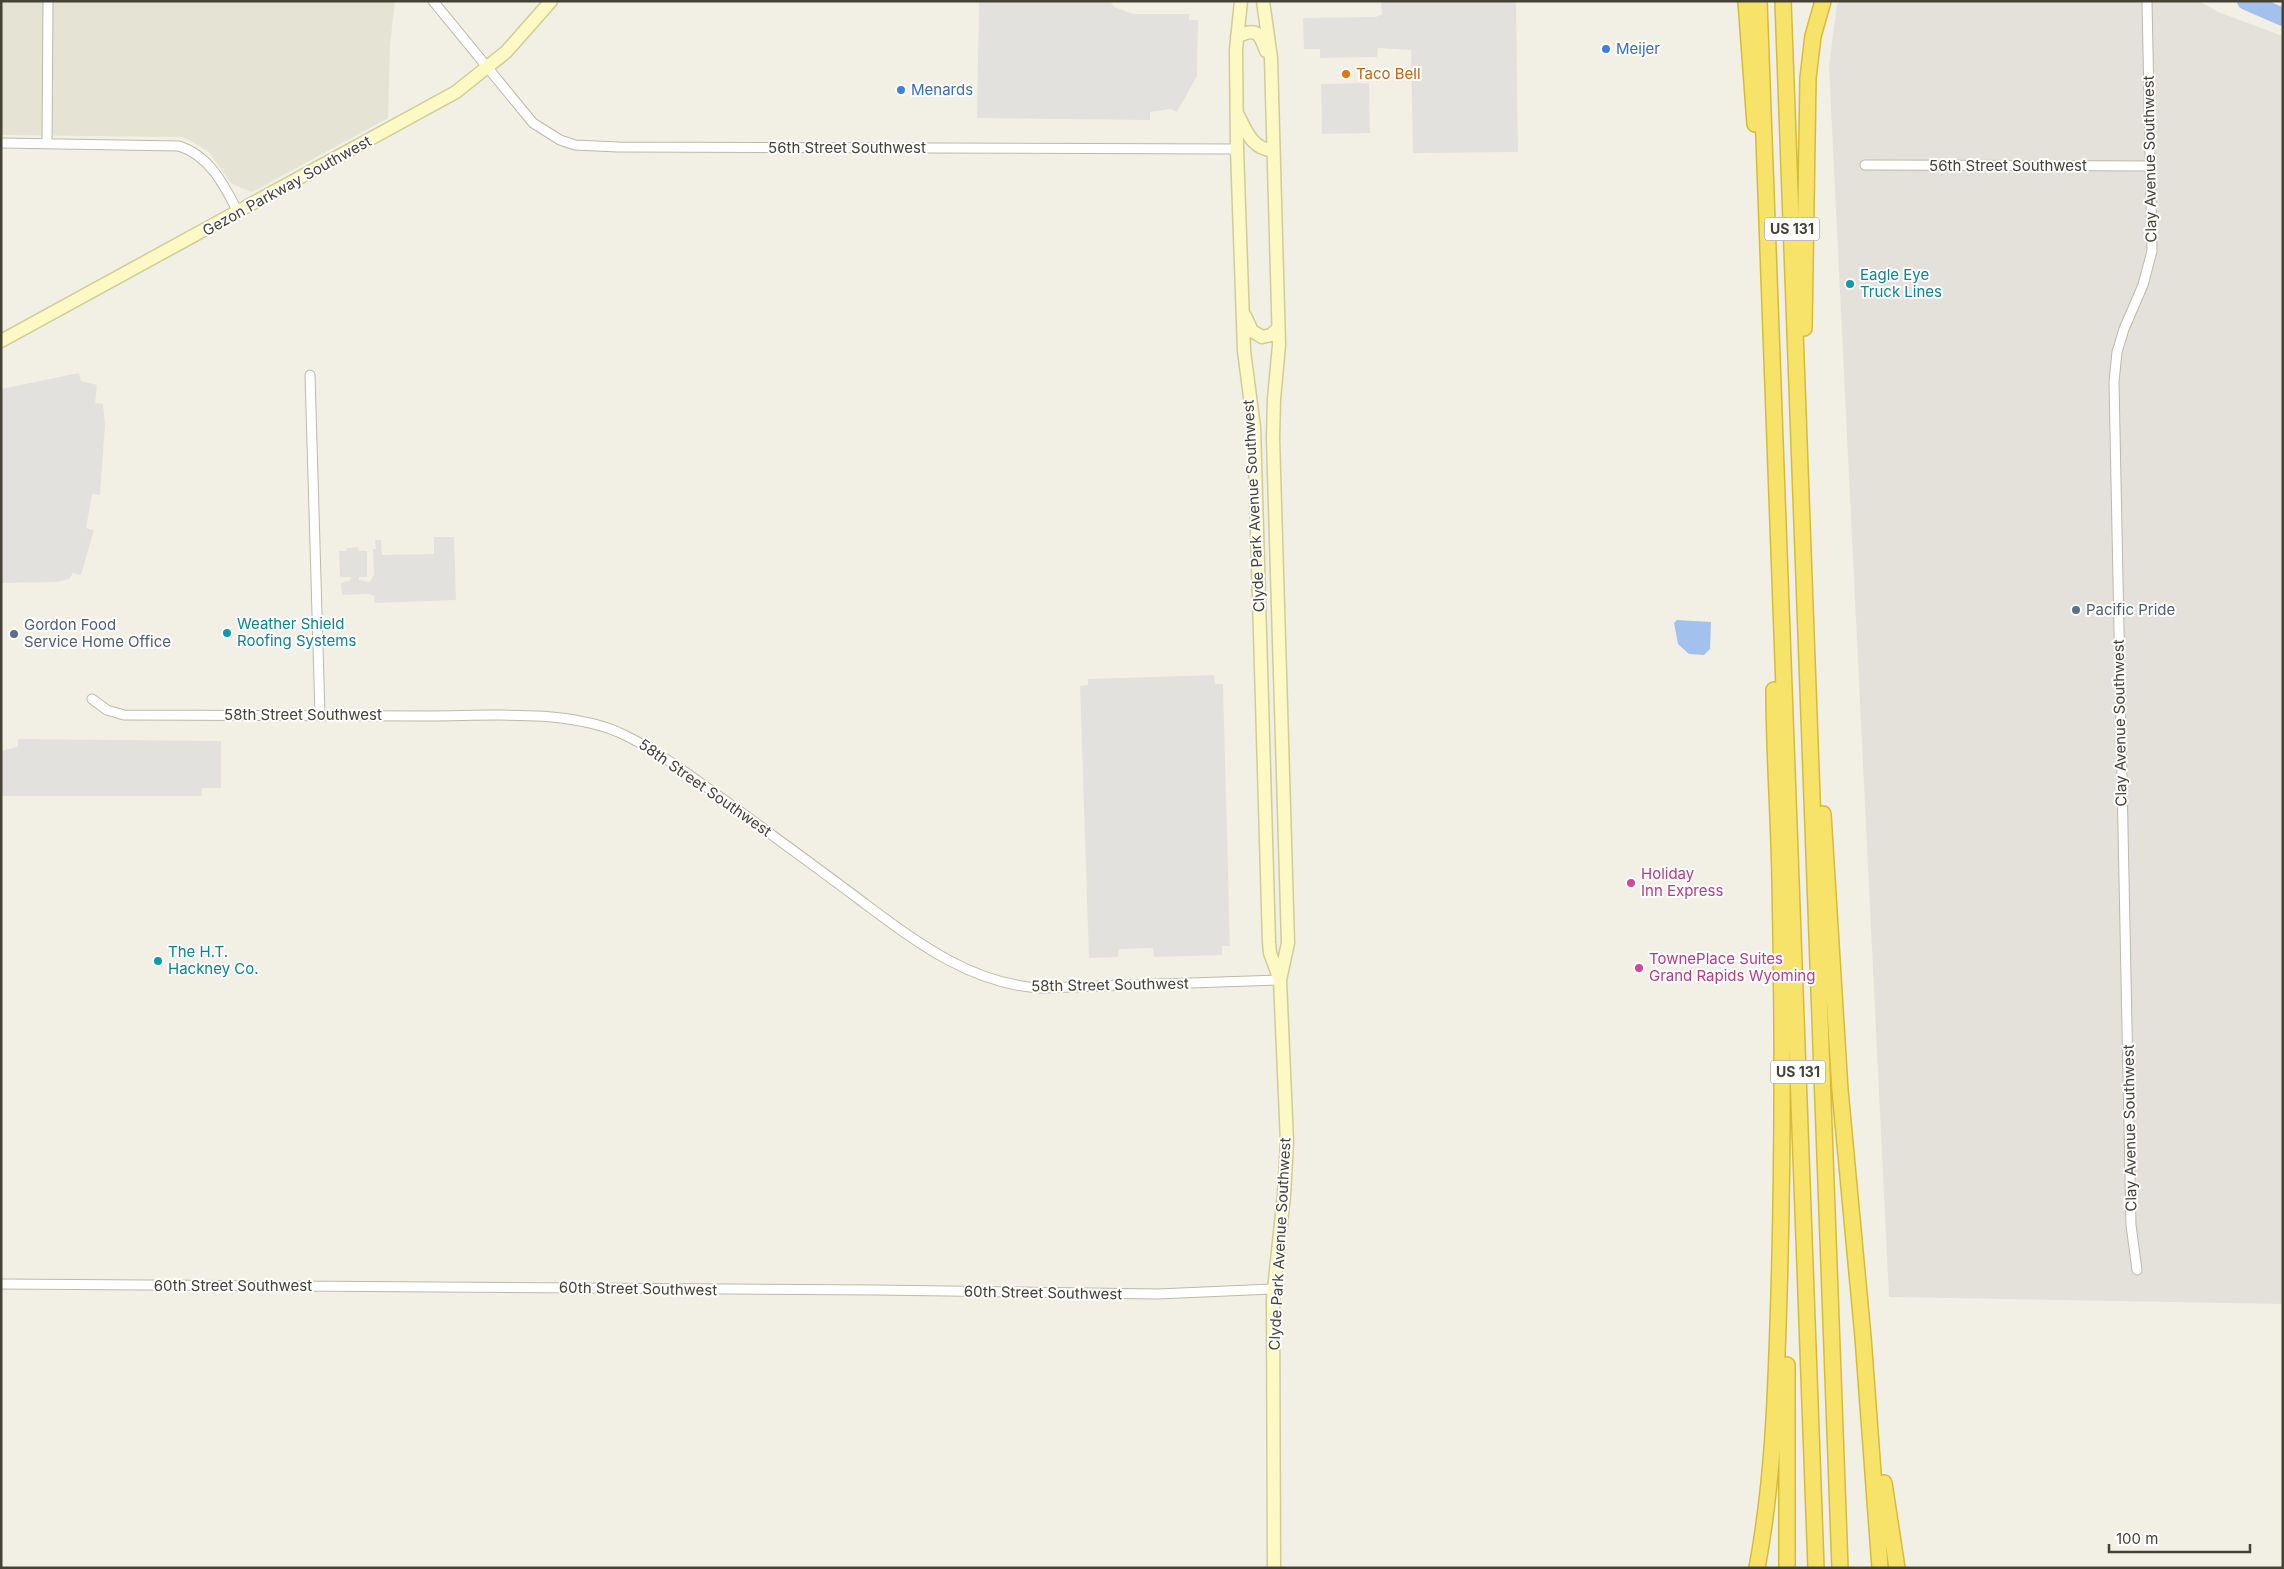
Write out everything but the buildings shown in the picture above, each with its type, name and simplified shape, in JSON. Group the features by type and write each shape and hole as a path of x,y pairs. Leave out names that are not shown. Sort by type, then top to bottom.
{"highway":[{"path":"1746,1 1752,104 1765,183"},
{"name":"US 131","path":"1759,1 1816,1568"},
{"name":"US 131","path":"1783,1 1840,1568"},
{"path":"1800,457 1808,78 1814,36 1823,1"},
{"path":"1780,576 1774,698 1780,878 1782,1189 1788,1410 1787,1568"},
{"path":"1809,700 1824,831 1840,1090 1863,1337 1880,1568"},
{"path":"1757,1568 1765,1526 1773,1444 1782,1189"},
{"path":"1863,1337 1897,1568"}],"main road":[{"name":"Gezon Parkway Southwest","path":"1,341 436,104 488,68 520,38 551,1"},
{"name":"Clyde Park Avenue Southwest","path":"1241,1 1237,37 1237,149 1245,365 1253,420 1269,942 1270,953 1280,980"},
{"name":"Clyde Park Avenue Southwest","path":"1263,1 1271,66 1279,345 1273,419 1288,943 1280,980 1286,1157 1274,1289 1274,1568"},
{"path":"1237,37 1248,32 1258,34 1271,66"},
{"path":"1237,113 1253,142 1263,150 1273,150"},
{"path":"1243,312 1250,328 1256,335 1267,336 1278,328"},
{"path":"1255,472 1263,492 1276,496"}],"street":[{"path":"47,143 48,1"},
{"name":"56th Street Southwest","path":"433,1 532,123 560,140 575,145 1237,149"},
{"name":"Clay Avenue Southwest","path":"2137,1270 2131,1226 2114,382 2118,352 2124,329 2143,285 2152,251 2147,1"},
{"path":"1,143 166,144 185,148 209,165 224,186 238,212"},
{"name":"56th Street Southwest","path":"1865,165 2150,166"},
{"path":"310,375 320,715"},
{"name":"58th Street Southwest","path":"92,699 107,710 124,715 546,718 584,722 614,731 647,746 784,843 917,942 981,976 1017,986 1074,988 1280,980"},
{"name":"60th Street Southwest","path":"1,1284 876,1290 1158,1294 1274,1289"}],"shaded area":[{"path":"1,1 395,1 390,45 388,118 252,192 232,184 208,151 183,137 1,135"},
{"path":"979,1 1110,1 1114,7 1133,14 1189,14 1189,20 1198,20 1197,76 1177,112 1171,109 1150,112 1150,120 977,118"},
{"path":"1381,1 1516,1 1518,152 1413,153 1411,50 1378,48 1377,57 1320,58 1320,49 1304,49 1303,18 1376,17 1382,14"},
{"path":"1840,1 2199,1 2218,12 2283,36 2283,1304 1889,1297 1829,66 1837,5"},
{"path":"1369,83 1370,133 1322,134 1321,84"},
{"path":"79,373 81,381 97,385 95,403 103,404 105,425 100,495 92,494 86,528 94,530 81,575 73,573 69,579 57,582 1,583 1,389"},
{"path":"434,537 454,537 456,600 375,603 374,596 370,594 342,595 341,583 350,581 351,577 340,577 339,551 358,547 359,551 367,551 367,577 359,577 359,580 370,582 374,575 373,549 376,549 375,540 381,540 382,555 434,554"},
{"path":"1214,675 1215,684 1223,684 1230,946 1222,946 1222,955 1154,957 1153,948 1119,949 1118,957 1089,958 1080,686 1088,685 1088,679"},
{"path":"18,739 221,741 221,788 202,788 202,796 1,796 1,754 4,750 18,747"}],"water":[{"path":"1677,620 1711,622 1710,649 1704,655 1689,654 1678,644 1674,623"}],"waterway":[{"path":"2246,1 2283,17"}],"place":[{"name":"Meijer","path":"1606,49"},
{"name":"Taco Bell","path":"1346,74"},
{"name":"Menards","path":"901,90"},
{"name":"Eagle Eye Truck Lines","path":"1850,284"},
{"name":"Pacific Pride","path":"2076,610"},
{"name":"Weather Shield Roofing Systems","path":"227,633"},
{"name":"Gordon Food Service Home Office","path":"14,634"},
{"name":"Holiday Inn Express","path":"1631,883"},
{"name":"The H.T. Hackney Co.","path":"158,961"},
{"name":"TownePlace Suites Grand Rapids Wyoming","path":"1639,968"}]}
